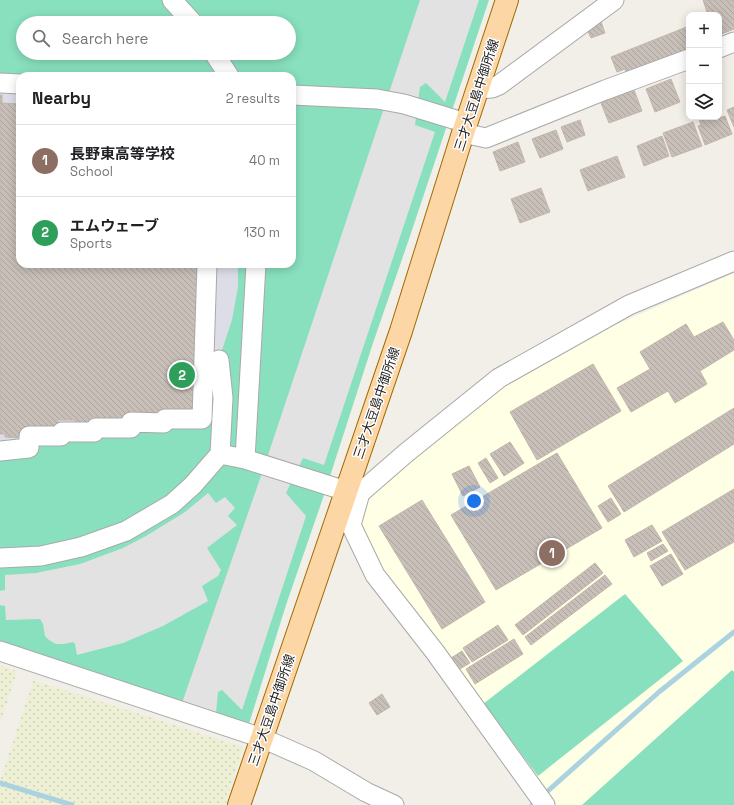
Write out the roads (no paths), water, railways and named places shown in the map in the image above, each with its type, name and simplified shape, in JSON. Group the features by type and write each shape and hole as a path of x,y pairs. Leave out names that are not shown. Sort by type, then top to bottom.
{"main road":[{"name":"三才大豆島中御所線","path":"239,805 262,738 353,492 401,331 477,89 508,0"}],"street":[{"path":"172,0 187,16"},
{"path":"477,89 492,88 499,84 614,0"},
{"path":"722,47 734,42"},
{"path":"219,60 226,72"},
{"path":"296,95 377,99 404,104 486,138 604,90 686,60"},
{"path":"0,83 16,84"},
{"path":"353,492 406,453 499,378 629,305 734,261"},
{"path":"0,451 29,448 29,436 61,436 62,432 94,432 96,428 131,428 131,422 164,423 165,419 202,419 207,268"},
{"path":"245,458 256,268"},
{"path":"0,558 41,556 81,546 126,531 172,504 193,485 220,454 223,398 219,360"},
{"path":"220,454 245,458 353,492"},
{"path":"353,492 351,525 374,575 435,652 542,800"},
{"path":"0,651 262,738 314,761 366,792 394,805"}],"waterway":[{"path":"532,805 659,692 734,632"},
{"path":"0,783 72,805"}],"place":[{"name":"エムウェーブ","path":"182,375"},
{"name":"長野東高等学校","path":"552,553"}]}
